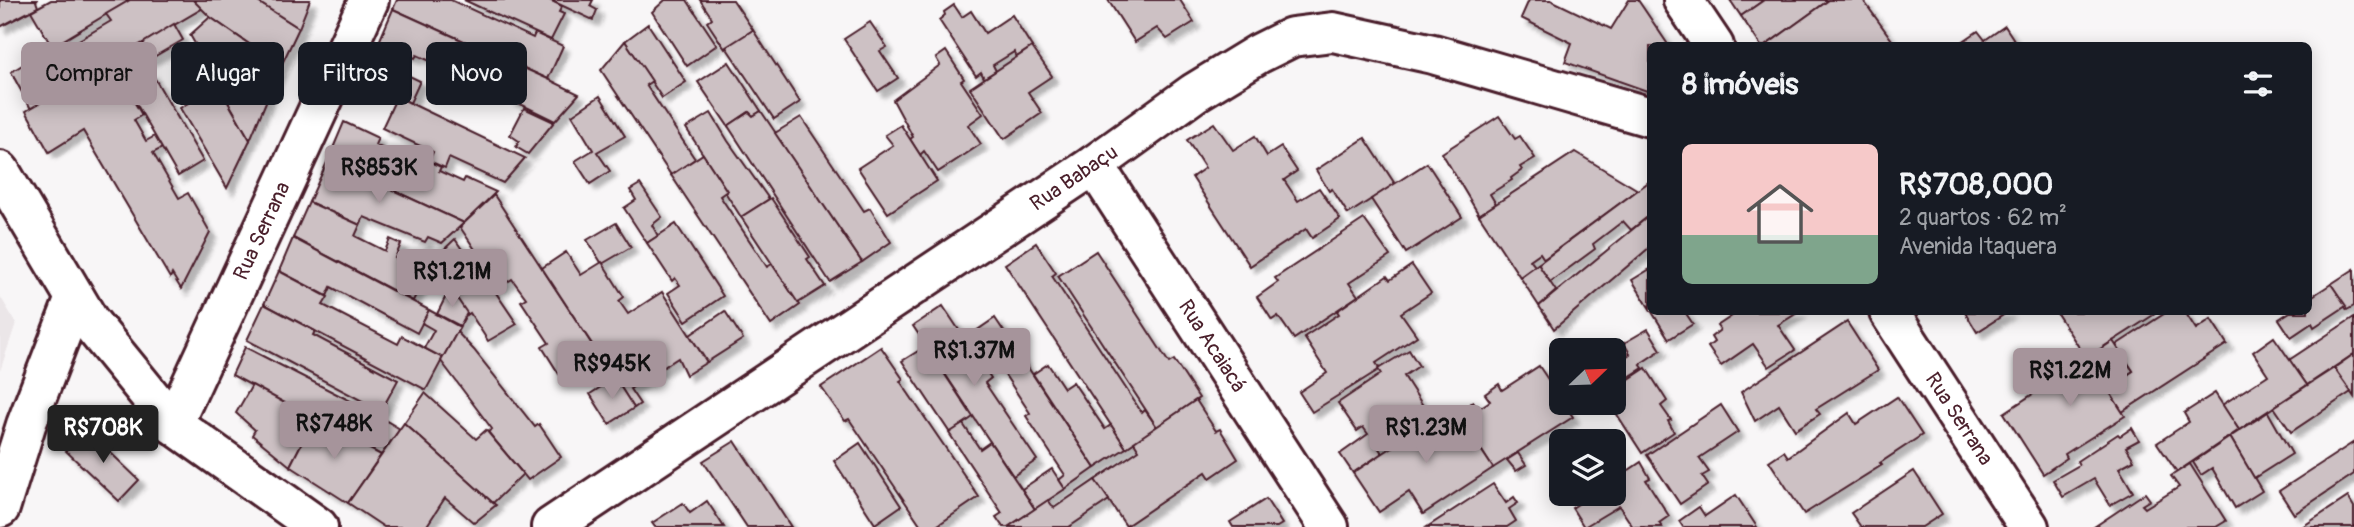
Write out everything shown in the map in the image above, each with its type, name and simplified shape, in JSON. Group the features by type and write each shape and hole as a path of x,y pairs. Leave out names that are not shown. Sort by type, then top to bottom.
{"street":[{"name":"Rua Serrana","path":"173,424 369,0"},
{"path":"1683,0 1711,42"},
{"name":"Rua Babaçu","path":"551,527 1094,165 1194,93 1258,54 1292,37 1333,32 1433,54 1647,116"},
{"name":"Rua Acaiacá","path":"1094,165 1329,527"},
{"path":"0,171 89,321 173,424 318,527"},
{"path":"0,508 26,425 75,298"},
{"name":"Rua Serrana","path":"1891,315 2029,527"}],"shaded area":[{"path":"0,296 16,323 0,371"}],"building":[{"path":"0,0 38,0 38,7 0,27"},
{"path":"51,0 130,0 60,42 49,42 31,11"},
{"path":"130,0 193,0 203,8 145,42 75,42 111,21 106,14"},
{"path":"193,0 255,0 299,28 284,60 284,42 246,42 210,17"},
{"path":"255,0 310,0 299,28"},
{"path":"397,0 451,0 533,38 535,33 563,46 548,79 527,70 527,42 466,42 393,9"},
{"path":"464,0 550,0 562,6 559,12 564,14 551,40"},
{"path":"550,0 593,0 590,6 597,10 593,20"},
{"path":"665,0 687,0 717,45 687,66 652,12"},
{"path":"700,0 733,0 753,30 725,49 707,22 712,18"},
{"path":"1108,0 1180,0 1194,22 1167,39 1157,28 1135,42"},
{"path":"1529,0 1551,0 1611,29 1629,0 1638,0 1666,42 1647,42 1647,91 1565,62 1572,43 1521,18"},
{"path":"1730,0 1764,0 1741,16"},
{"path":"1764,0 1829,0 1771,42 1758,42 1741,16"},
{"path":"1829,0 1863,0 1893,42 1771,42"},
{"path":"954,5 962,17 971,11 985,33 1012,15 1032,47 1017,57 1014,52 993,65 996,71 984,78 981,72 976,76 939,20 945,15 944,12"},
{"path":"393,9 466,42 426,42 426,59 417,55 415,58 412,57 412,42 379,42"},
{"path":"210,17 246,42 194,42 190,35"},
{"path":"870,22 887,47 880,51 898,78 878,91 844,39"},
{"path":"174,24 183,40 171,42 171,47 157,55 157,42 145,42"},
{"path":"648,24 686,82 662,98 625,41"},
{"path":"2005,26 2015,42 1962,42 1978,31 1985,40"},
{"path":"753,30 800,102 774,119 726,47"},
{"path":"625,41 652,81 646,85 695,159 671,175 601,70"},
{"path":"1032,47 1052,76 1028,92 1042,113 1004,139 970,88"},
{"path":"946,51 964,79 961,81 983,114 968,125 981,144 938,172 924,151 920,155 910,139 913,137 893,100 940,65 936,58"},
{"path":"729,62 761,111 753,116 749,112 728,126 698,82"},
{"path":"21,66 21,90 11,72"},
{"path":"527,70 579,94 555,121 522,105 527,105"},
{"path":"412,77 420,81 412,99"},
{"path":"157,82 203,161 178,176 137,105 157,105"},
{"path":"600,96 625,136 597,152 610,171 590,184 575,161 593,150 572,115"},
{"path":"412,104 525,158 503,183 449,158 445,168 429,161 433,152 382,128 393,105"},
{"path":"36,105 136,105 142,115 134,120 146,141 155,136 162,148 153,153 179,198 188,193 210,232 181,289 172,274 170,278 83,131 49,152 26,111"},
{"path":"185,105 230,105 250,140 227,188 180,108"},
{"path":"230,105 265,105 250,140"},
{"path":"524,108 554,122 528,154 516,147 519,141 510,135"},
{"path":"761,111 862,262 830,282 728,126 749,112 753,116"},
{"path":"711,113 769,199 741,217 686,128"},
{"path":"1499,116 1515,139 1520,136 1535,158 1520,167 1522,170 1511,178 1512,180 1490,194 1496,204 1479,215 1442,153"},
{"path":"801,117 864,211 870,208 891,242 862,262 775,133"},
{"path":"344,122 378,138 375,145 410,161 413,154 441,167 439,171 463,182 465,178 496,192 464,223 328,160"},
{"path":"1214,123 1233,150 1255,136 1267,156 1281,147 1297,171 1284,180 1298,201 1319,188 1340,219 1312,238 1306,229 1250,266 1192,177 1205,168 1187,140"},
{"path":"901,125 937,181 888,213 858,168 893,145 885,135"},
{"path":"1365,138 1395,184 1348,214 1316,170"},
{"path":"1575,152 1638,190 1544,259 1540,253 1530,260 1535,266 1520,277 1479,215"},
{"path":"703,154 727,191 720,196 767,267 772,264 800,305 771,325 671,175"},
{"path":"328,160 464,223 442,243 428,237 425,242 364,217 360,225 309,202"},
{"path":"1427,163 1462,217 1406,253 1371,199"},
{"path":"1647,183 1647,217 1631,230 1623,221 1593,244 1595,249 1550,282 1538,264"},
{"path":"640,184 662,217 652,225 658,236 647,243 624,208 636,200 630,190"},
{"path":"494,195 595,349 559,374 542,347 549,343 521,301 526,298 512,279 500,287 460,227"},
{"path":"771,198 810,257 807,259 825,286 798,303 741,217"},
{"path":"309,202 360,225 355,236 385,251 390,239 401,244 395,258 426,274 413,301 293,238"},
{"path":"1647,217 1647,250 1554,329 1539,306"},
{"path":"1364,219 1390,256 1349,283 1358,296 1294,339 1278,316 1272,320 1257,297 1278,282 1275,278"},
{"path":"616,223 631,247 602,264 587,240"},
{"path":"676,224 723,296 686,321 668,293 680,285 675,278 672,281 647,243"},
{"path":"293,238 429,310 417,333 331,287 327,296 279,271"},
{"path":"455,239 468,258 471,256 517,324 488,341 470,313 467,315 432,261"},
{"path":"1036,243 1056,273 1052,276 1142,413 1145,410 1157,427 1126,448 1005,264"},
{"path":"1096,251 1169,363 1174,360 1199,398 1157,427 1058,276"},
{"path":"566,252 581,275 602,262 624,297 619,301 628,314 662,292 707,362 686,375 678,358 630,389 640,404 634,408 542,268"},
{"path":"1538,264 1556,291 1539,306 1520,277"},
{"path":"1412,265 1431,293 1401,313 1417,336 1376,363 1380,369 1312,412 1299,392 1327,373 1304,337 1339,314 1337,311 1387,276 1390,280"},
{"path":"2354,269 2354,306 2347,310 2331,284"},
{"path":"279,271 328,297 323,305 398,344 402,336 443,358 426,390 264,304"},
{"path":"1647,271 1647,304 1632,280"},
{"path":"2331,284 2346,306 2314,327 2312,323 2291,337 2279,319 2285,315 2312,315 2312,296"},
{"path":"450,288 467,313 460,326 437,314"},
{"path":"264,304 315,331 313,335 398,380 381,411 247,340"},
{"path":"943,306 991,378 985,383 1037,460 1013,476 913,326"},
{"path":"429,310 460,327 443,358 424,348 434,330 422,323"},
{"path":"725,311 743,339 707,362 690,335"},
{"path":"1654,315 1687,315 1693,324 1669,339"},
{"path":"1734,315 1794,315 1778,325 1795,350 1769,367 1753,344 1721,366 1708,347 1714,342 1711,337 1720,330 1717,326"},
{"path":"1967,315 2003,315 1977,332"},
{"path":"2058,315 2153,315 2086,358"},
{"path":"2162,315 2187,315 2196,329 2211,319 2227,344 2122,412 2107,388 2133,371 2116,345"},
{"path":"2354,317 2354,354 2307,385 2289,360"},
{"path":"995,318 1095,468 1065,489 1059,480 1065,475 1026,416 1030,413 976,331"},
{"path":"1847,322 1878,370 1816,409 1820,414 1795,430 1779,405 1755,421 1741,392"},
{"path":"1648,329 1661,350 1640,364 1643,368 1626,379 1626,357 1630,354 1626,342"},
{"path":"457,332 535,427 539,424 561,457 528,480 488,432 492,429 441,361"},
{"path":"2274,337 2307,385 2239,430 2222,405 2268,375 2253,352"},
{"path":"2113,341 2133,371 2107,388 2125,416 2065,454 2067,458 2043,474 2004,413"},
{"path":"926,346 973,417 950,433 902,361"},
{"path":"245,347 400,429 381,455 232,375"},
{"path":"881,347 903,379 900,381 979,497 935,527 922,527 849,419 845,421 821,387"},
{"path":"1409,350 1419,366 1404,376 1427,412 1378,447 1382,453 1353,473 1340,454 1368,434 1363,427 1357,431 1338,403 1381,374 1378,369"},
{"path":"2354,354 2354,397 2334,368"},
{"path":"1048,364 1064,388 1073,382 1105,429 1111,425 1126,448 1095,468 1033,374"},
{"path":"1539,366 1549,381 1549,415 1573,417 1554,429 1549,429 1549,432 1493,468 1457,413 1473,402 1478,409 1490,401 1485,394 1499,384 1502,390"},
{"path":"1646,368 1667,401 1661,406 1671,420 1668,421 1674,432 1642,453 1617,415 1626,415 1626,381"},
{"path":"2334,368 2351,392 2291,432 2274,407"},
{"path":"615,378 634,408 609,424 590,394"},
{"path":"252,385 314,419 290,466 252,435 255,430 236,413"},
{"path":"425,393 476,439 486,430 523,474 493,503 404,423"},
{"path":"2215,393 2239,430 2177,472 2157,443 2189,422 2184,413"},
{"path":"1897,397 1922,435 1880,463 1882,465 1804,514 1769,461 1784,451 1788,457 1849,413 1856,424"},
{"path":"1196,400 1216,431 1220,429 1238,459 1210,478 1206,472 1126,526 1095,480 1139,450 1134,442"},
{"path":"1721,405 1738,432 1699,458 1709,472 1702,476 1708,485 1680,504 1647,455"},
{"path":"1453,407 1493,468 1423,514 1409,492 1379,512 1353,473"},
{"path":"2268,412 2292,454 2254,478 2230,437"},
{"path":"314,419 381,455 348,503 290,466"},
{"path":"404,423 496,505 474,523 445,498 426,527 384,527 348,503"},
{"path":"963,424 980,449 990,442 1035,509 1008,527 1003,527 996,517 1002,513 949,433"},
{"path":"2132,428 2139,440 2126,447 2134,460 2119,468 2133,492 2110,505 2094,479 2063,497 2053,480 2079,465 2077,461 2118,434 2120,436"},
{"path":"87,430 139,480 119,501 66,451"},
{"path":"2230,437 2262,491 2235,508 2212,468 2201,475 2193,462"},
{"path":"735,441 791,527 747,527 703,461"},
{"path":"2354,442 2354,474 2294,514 2279,491"},
{"path":"860,443 901,506 875,524 834,461"},
{"path":"1518,453 1526,465 1516,471 1507,460"},
{"path":"1641,462 1650,478 1646,480 1669,516 1659,523 1662,527 1633,527 1619,506 1626,506 1626,472"},
{"path":"2190,464 2226,521 2216,527 2094,527 2145,493 2150,500 2142,505 2145,508 2179,487 2171,476"},
{"path":"1052,469 1065,489 1035,509 1022,489"},
{"path":"1914,471 1942,514 1922,527 1861,527 1851,513"},
{"path":"1095,480 1109,500 1069,527 1008,527 1048,500 1054,508"},
{"path":"1493,484 1506,503 1514,497 1518,503 1509,509 1516,521 1507,527 1427,527"},
{"path":"1736,495 1757,527 1683,527 1679,521 1699,507 1705,516"},
{"path":"2348,497 2354,507 2354,527 2302,527"},
{"path":"1266,499 1282,524 1277,527 1233,527 1230,522"},
{"path":"707,501 724,527 655,527 652,523 683,503 690,513"},
{"path":"1575,506 1619,506 1584,527 1572,508"}]}
